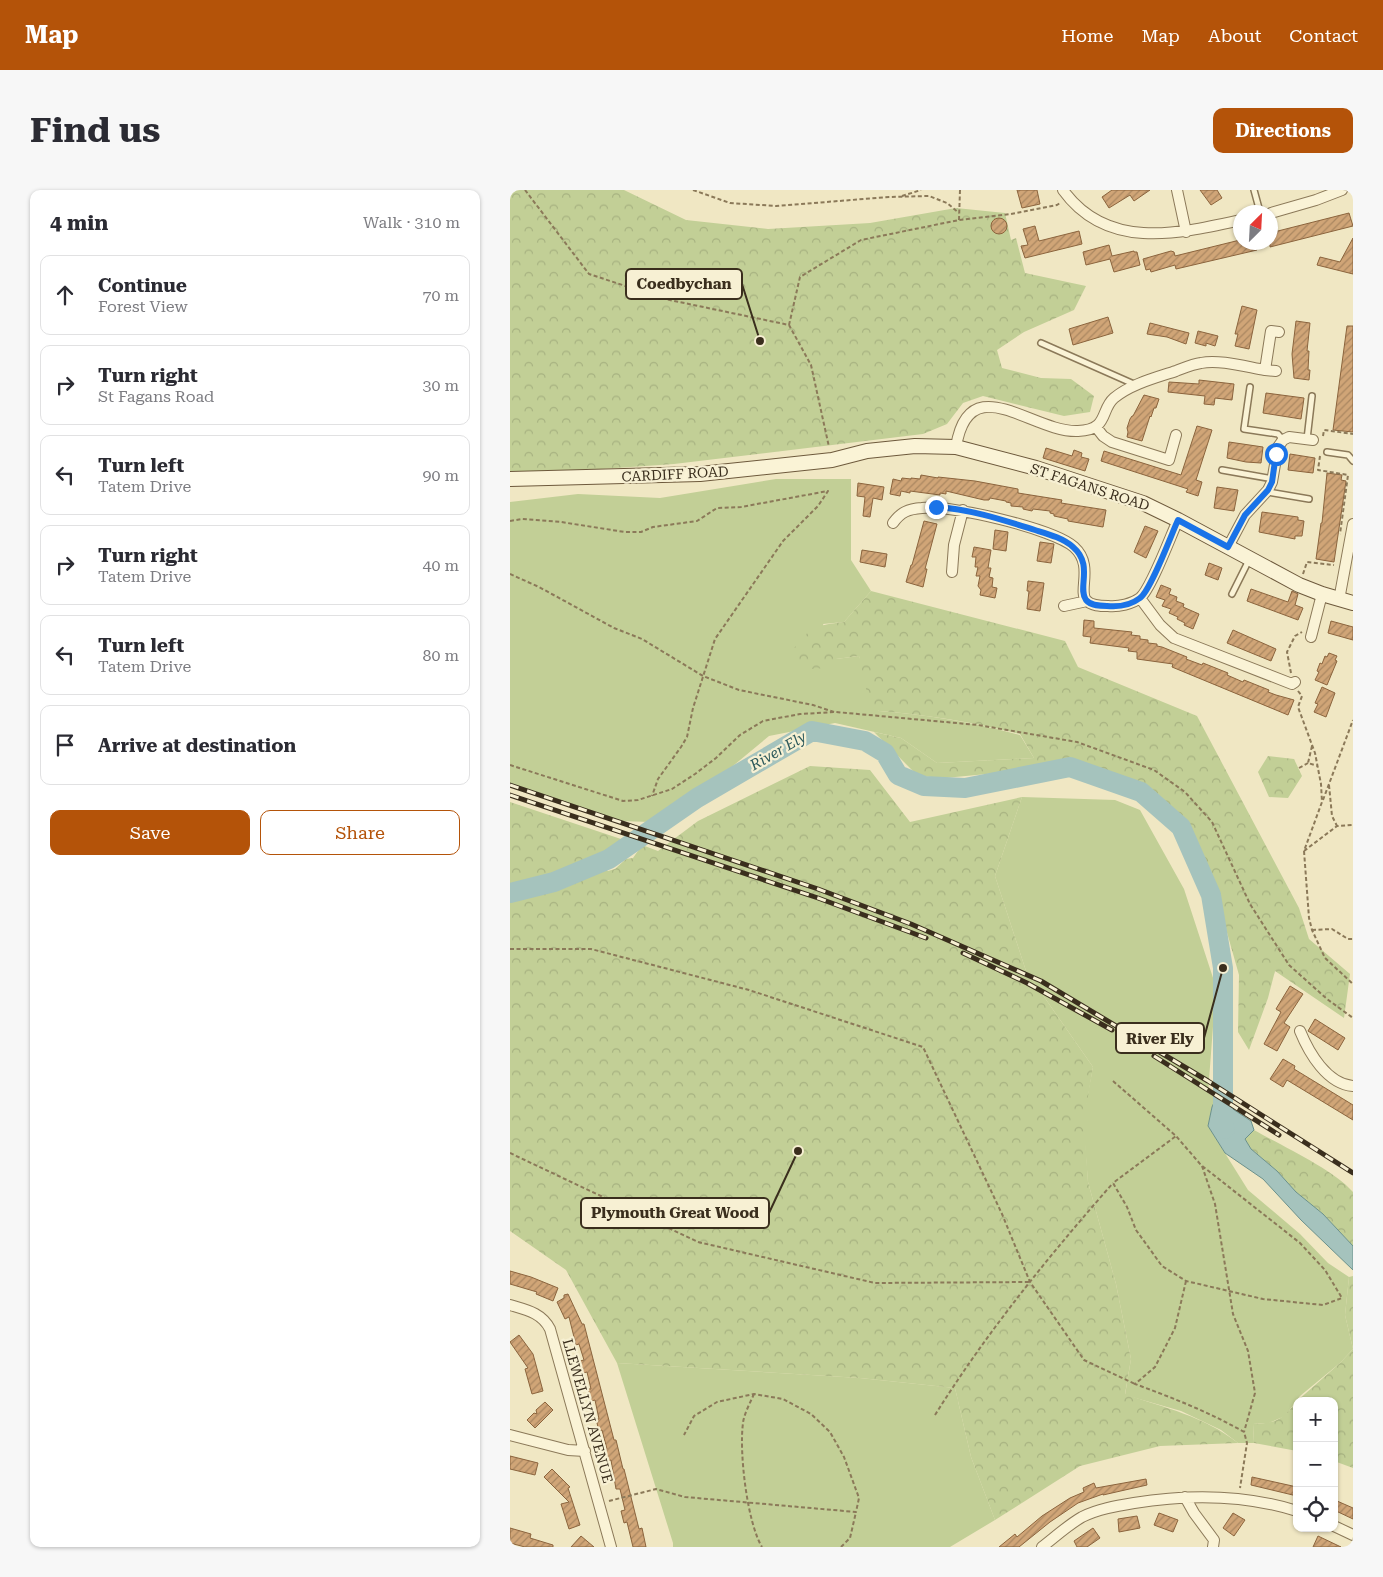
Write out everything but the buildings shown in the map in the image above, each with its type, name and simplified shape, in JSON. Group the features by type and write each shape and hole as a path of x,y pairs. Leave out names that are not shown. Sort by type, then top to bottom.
{"street":[{"path":"1177,190 1186,232"},
{"path":"1278,211 1342,190"},
{"path":"1066,193 1095,220 1118,230 1152,234 1186,232 1233,222"},
{"path":"956,447 960,427 966,415 977,408 985,406 1070,431 1078,431 1096,427 1103,419 1112,400 1127,388 1202,362 1222,363 1271,371 1270,332 1279,332"},
{"path":"1096,427 1103,436 1112,442 1169,460 1176,435"},
{"path":"1228,547 1245,515 1267,492 1273,479 1278,447 1283,440 1289,437 1314,439"},
{"name":"ST FAGANS ROAD","path":"835,458 915,446 956,447 1019,463 1123,496 1178,520 1298,584 1346,601"},
{"name":"CARDIFF ROAD","path":"510,480 700,474 835,458"},
{"path":"893,522 900,514 922,508 936,507 963,510 1020,525 1069,543 1081,556 1084,564 1084,595 1087,601 1093,604 1113,606 1133,602 1140,598 1148,587 1178,520"},
{"path":"952,572 954,545 963,510"},
{"path":"1346,601 1353,527"},
{"path":"1311,637 1322,594"},
{"path":"1140,598 1160,625 1174,638 1294,683"},
{"path":"1064,606 1087,601"},
{"path":"1300,1031 1305,1044 1315,1060 1335,1080 1346,1086 1353,1086"},
{"name":"LLEWELLYN AVENUE","path":"510,1306 537,1314 546,1321 550,1329 611,1547"},
{"path":"510,1435 568,1450 584,1451"},
{"path":"1185,1497 1194,1514 1214,1540 1213,1547"},
{"path":"1042,1547 1074,1522 1099,1510 1160,1499 1185,1497 1238,1498 1293,1510"},
{"path":"1338,1528 1353,1535"}],"lane":[{"path":"1254,190 1258,205"},
{"path":"1041,343 1136,385"},
{"path":"1250,387 1244,429 1278,434 1283,440"},
{"path":"1312,396 1314,439"},
{"path":"1327,452 1348,455 1353,461"},
{"path":"1222,470 1273,479"},
{"path":"1267,492 1309,499"},
{"path":"1232,594 1250,560"}],"path":[{"path":"525,190 588,274 665,299 789,325"},
{"path":"693,190 730,203 776,206 929,196 946,203 959,213"},
{"path":"899,197 921,190"},
{"path":"959,220 960,190"},
{"path":"835,458 811,365 789,325 800,277 861,240 959,220 1011,214 1057,205 1066,193"},
{"path":"1314,439 1324,430 1353,434"},
{"path":"1320,454 1318,470 1348,475 1339,538"},
{"path":"510,521 522,519 561,522 625,532 641,532 652,527 697,521 717,508 741,507 828,491 818,506 783,541 715,639 693,708 687,736 658,780 652,796"},
{"path":"1298,584 1307,562 1335,565"},
{"path":"510,574 539,587 614,628 642,639 704,676 739,690 813,705 836,712"},
{"path":"1291,665 1287,652 1295,636 1301,632"},
{"path":"1294,683 1302,696 1298,707 1318,766 1322,802"},
{"path":"510,765 623,801 638,800 672,789 716,758 740,734 763,720 800,714 836,712 978,725 1078,742 1154,770 1185,792 1212,822 1250,904 1289,965 1327,999 1353,1018"},
{"path":"1353,720 1304,851 1309,918 1312,930 1325,958 1353,984"},
{"path":"1308,763 1312,746"},
{"path":"1298,768 1308,763 1318,766"},
{"path":"1329,784 1332,816 1337,826"},
{"path":"1304,851 1337,826 1353,825"},
{"path":"1312,930 1332,929 1348,939 1353,939"},
{"path":"510,949 591,950 749,990 923,1047 1002,1214 1030,1282 1084,1360 1135,1384 1182,1401 1244,1432"},
{"path":"1113,1081 1176,1136 1201,1165 1300,1243 1325,1270 1342,1298 1323,1305 1262,1299 1186,1281 1162,1266 1136,1230 1127,1207 1114,1183"},
{"path":"935,1415 997,1323 1077,1224 1114,1183 1176,1136"},
{"path":"510,1153 698,1242 875,1283 1030,1282"},
{"path":"1201,1165 1215,1204 1233,1314 1248,1351 1255,1393 1244,1432 1247,1443 1238,1498"},
{"path":"1135,1384 1154,1367 1174,1328 1186,1281"},
{"path":"684,1435 694,1416 717,1402 754,1394 783,1399 811,1414 830,1432 844,1457 859,1498 850,1538 841,1547"},
{"path":"754,1394 743,1422 745,1489 747,1503 762,1547"},
{"path":"600,1504 656,1488 685,1497 856,1512"}],"green space":[{"path":"510,190 624,190 686,220 768,229 870,223 956,208 1005,213 1011,240 1016,238 1025,273 1086,286 1074,310 1024,332 997,350 1002,368 1041,378 1071,379 1094,396 1090,412 1064,416 983,396 963,403 947,424 923,434 674,464 529,474 510,473"},
{"path":"776,479 851,479 851,560 871,591 844,622 823,624 836,659 859,656 879,711 950,720 1020,735 1034,758 937,763 901,738 835,723 769,736 707,789 650,822 620,821 510,786 510,502 578,494 660,498"},
{"path":"871,591 1065,641 1078,667 1197,716 1299,908 1309,939 1350,974 1344,1018 1275,971 1268,998 1249,1050 1238,1032 1239,975 1210,881 1187,843 1169,804 1144,784 1108,778 1085,766 945,778 918,776 874,732 901,738 937,763 1034,758 1020,734 950,720 879,711 868,698 859,656 836,659 827,668 810,669 795,663 792,651 803,637 819,626 844,622"},
{"path":"1268,756 1294,759 1302,776 1288,798 1269,797 1258,772"},
{"path":"810,766 870,770 910,822 1022,797 995,876 1026,971 1093,1067 1084,1120 1088,1182 1116,1284 1131,1359 1125,1394 1198,1419 1225,1433 1238,1443 1160,1446 1080,1466 995,1520 971,1457 955,1388 860,1378 617,1363 566,1270 510,1231 510,802 624,840 610,862 603,867 608,871 615,869 626,859 633,858 642,845 658,851 698,821"},
{"path":"1022,797 1115,800 1140,810 1184,889 1216,987 1208,1093 1216,1098 1208,1126 1248,1190 1300,1234 1328,1263 1349,1277 1345,1315 1353,1349 1340,1363 1299,1397 1293,1397 1293,1405 1285,1416 1269,1423 1253,1424 1254,1443 1238,1443 1221,1430 1181,1411 1125,1395 1131,1359 1116,1284 1088,1182 1083,1120 1093,1067 1026,971 995,876"},
{"path":"1254,1130 1320,1166 1353,1192 1353,1246 1323,1214 1296,1192 1277,1171 1251,1149 1245,1139"},
{"path":"1353,1276 1353,1349 1345,1315 1349,1277"},
{"path":"1353,1349 1353,1468 1338,1462 1338,1397 1302,1397"},
{"path":"617,1363 860,1378 955,1388 971,1457 995,1520 950,1547 673,1547"},
{"path":"1293,1405 1293,1450 1254,1443 1253,1424 1274,1421"}],"water":[{"path":"1216,1098 1251,1121 1254,1130 1245,1139 1251,1149 1277,1171 1296,1192 1323,1214 1353,1246 1353,1270 1301,1220 1263,1179 1225,1153 1208,1126"}],"waterway":[{"name":"River Ely","path":"510,893 554,882 609,859 697,798 812,731 865,741 885,753 898,775 924,786 965,788 1070,767 1141,792 1181,827 1211,895 1223,968 1223,1127 1225,1129"}],"railway":[{"path":"510,785 818,889 911,924 1041,981 1208,1081 1353,1173"},
{"path":"510,795 818,898 926,938"},
{"path":"963,953 1027,983 1112,1030"},
{"path":"1154,1056 1279,1135"}],"place":[{"name":"Coedbychan","path":"760,341"},
{"name":"River Ely","path":"1223,968"},
{"name":"Plymouth Great Wood","path":"798,1151"}],"route":[{"path":"936,507 973,512 997,518 1069,543 1081,556 1084,564 1084,595 1087,601 1102,606 1123,605 1133,602 1145,594 1178,520 1228,547 1249,509 1268,490 1272,482 1276,454"}]}
